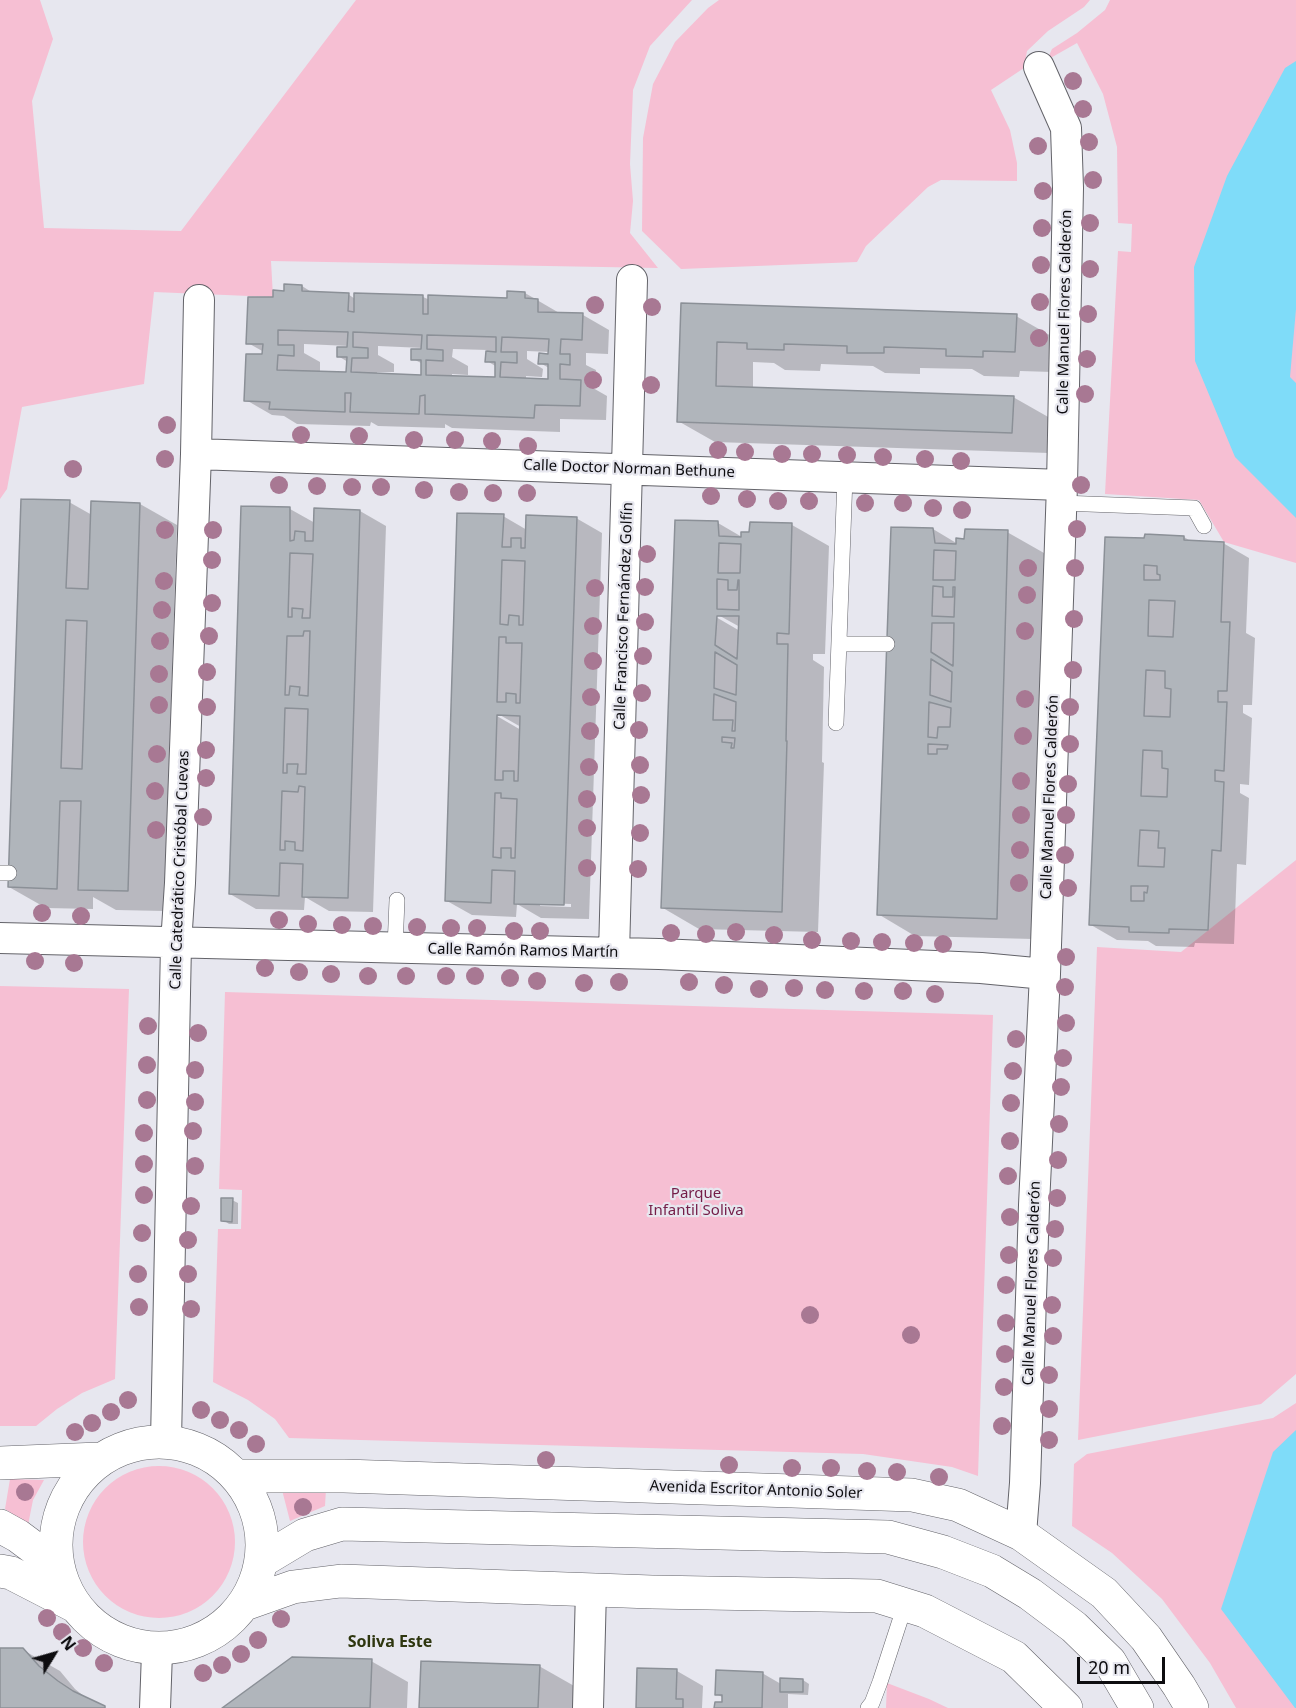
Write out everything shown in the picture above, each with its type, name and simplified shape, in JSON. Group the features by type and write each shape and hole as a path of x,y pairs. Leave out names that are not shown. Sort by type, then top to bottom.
{"street":[{"name":"Calle Manuel Flores Calderón","path":"1021,1534 1025,1483 1034,1205 1045,974 1061,494 1068,188 1066,128 1039,67"},
{"name":"Calle Francisco Fernández Golfín","path":"614,953 632,280"},
{"name":"Calle Catedrático Cristóbal Cuevas","path":"166,1441 176,944 196,454 199,300"},
{"name":"Calle Doctor Norman Bethune","path":"196,454 845,477 1061,494"},
{"name":"Calle Ramón Ramos Martín","path":"0,938 614,953 969,967 1045,974"},
{"path":"166,1441 178,1442 214,1457 237,1476 254,1500 263,1535 265,1559 246,1604 229,1623 186,1646 157,1652 114,1639 84,1617 75,1606 57,1564 57,1523 75,1482 99,1460 132,1444 166,1441"},
{"path":"0,1463 99,1460"},
{"name":"Avenida Escritor Antonio Soler","path":"237,1476 344,1476 912,1495 958,1505 1021,1534 1104,1593 1146,1638 1192,1708"},
{"path":"265,1559 305,1535 342,1524 888,1537 943,1552 982,1568 1030,1594 1074,1627 1110,1662 1137,1708"},
{"path":"0,1526 57,1564"},
{"path":"0,1571 11,1573 75,1606"},
{"path":"246,1604 293,1587 341,1581 877,1596 925,1611 1014,1657 1066,1708"},
{"path":"588,1708 591,1589"},
{"path":"155,1708 157,1652"}],"lane":[{"path":"836,723 845,477"},
{"path":"1061,494 1194,508 1204,525"},
{"path":"839,644 887,644"},
{"path":"395,948 397,900"},
{"path":"868,1708 880,1682 905,1605"}],"green space":[{"path":"0,0 40,0 53,39 32,101 44,228 181,231 356,0 692,0 650,46 633,90 630,164 633,201 630,233 658,268 271,261 273,297 154,292 144,384 22,407 7,489 0,499"},
{"path":"719,0 1090,0 1084,7 1048,31 1027,51 1024,68 991,90 1010,130 1017,163 1017,181 941,180 928,187 866,246 857,262 681,269 642,231 643,138 653,84 675,42 708,8"},
{"path":"1110,0 1296,0 1296,563 1224,542 1199,500 1105,494 1118,251 1131,252 1132,224 1118,223 1117,147 1103,94 1077,43 1047,60 1052,49 1077,33 1105,10"},
{"path":"1296,860 1296,1374 1261,1404 1078,1440 1097,947 1181,952"},
{"path":"0,986 129,989 115,1379 82,1393 36,1426 0,1426"},
{"name":"Parque Infantil Soliva","path":"225,992 993,1015 978,1476 952,1467 863,1454 289,1438 275,1419 248,1400 213,1382 218,1229 241,1229 242,1190 219,1189"},
{"path":"1296,1403 1296,1708 1236,1708 1210,1663 1162,1599 1112,1553 1072,1526 1074,1464 1087,1454 1273,1418"},
{"path":"159,1466 174,1467 188,1472 213,1488 229,1513 234,1527 234,1557 229,1571 213,1596 188,1612 174,1617 159,1618 144,1617 130,1612 105,1596 89,1571 84,1557 83,1542 84,1527 89,1513 105,1488 130,1472 144,1467"},
{"path":"10,1479 44,1480 33,1500 28,1525 5,1509"},
{"path":"281,1486 326,1489 325,1506 290,1521"},
{"path":"887,1683 929,1699 948,1708 886,1708"}],"water":[{"path":"1296,61 1296,309 1290,377 1296,383 1296,518 1235,457 1195,361 1194,267 1227,176 1285,68"},
{"path":"1296,1430 1295,1708 1221,1609 1273,1452"}],"building":[{"path":"284,284 302,285 302,291 349,293 348,311 354,312 354,293 423,295 423,314 428,314 428,295 507,298 507,291 525,292 525,298 538,299 538,312 583,313 582,340 561,339 560,354 570,354 570,365 560,364 560,379 581,380 580,406 535,405 534,418 425,414 425,395 420,396 419,414 350,412 351,393 345,393 345,412 269,409 270,402 244,401 246,354 262,354 263,344 246,344 248,297 273,297 273,290 284,291","holes":["278,330 348,332 347,347 337,347 337,357 347,357 346,372 277,370 278,355 294,356 294,345 278,345","353,332 422,335 421,349 411,349 411,360 421,360 421,375 351,372 352,358 368,358 368,348 353,347","427,335 496,337 496,352 486,351 485,362 495,362 495,377 426,375 426,360 443,361 443,350 427,349","502,337 549,339 548,354 539,353 538,364 548,364 548,379 500,377 501,362 517,363 517,352 501,352"]},
{"path":"681,303 1017,314 1015,352 983,351 983,357 946,356 946,349 884,347 884,353 847,353 847,346 784,344 784,350 747,349 747,343 717,342 716,386 1014,396 1012,433 677,422"},
{"path":"21,499 70,500 66,588 88,589 91,501 140,503 128,891 78,890 81,801 60,801 57,889 8,887","holes":["66,620 87,621 82,769 61,768"]},
{"path":"241,506 290,507 290,541 294,540 295,531 305,532 305,541 313,541 314,508 360,510 348,898 302,897 303,864 280,863 279,896 229,894","holes":["290,553 313,554 310,618 302,618 303,609 292,608 292,617 288,617","304,631 310,631 308,696 299,695 300,687 290,686 289,695 285,695 287,636 303,636","285,708 308,709 306,774 297,774 298,764 287,764 287,773 283,773","299,786 305,787 303,851 295,850 295,842 285,841 285,850 280,850 282,791 298,792"]},
{"path":"457,513 504,514 502,547 511,547 511,538 521,538 521,548 525,548 526,515 577,517 564,905 514,904 515,871 492,870 491,903 445,901","holes":["502,560 525,561 523,625 519,625 519,616 509,615 508,625 500,624","499,637 506,637 506,643 522,643 520,703 516,703 516,694 506,693 506,702 497,702","497,715 520,716 518,781 514,781 514,771 503,771 503,780 495,780","495,793 501,793 501,798 517,799 515,858 511,858 511,848 501,848 501,858 493,857"]},
{"path":"675,520 718,521 719,536 741,537 741,532 749,532 750,522 792,523 789,634 777,633 777,644 788,644 782,912 661,908","holes":["719,543 741,544 740,573 718,573","717,579 728,580 728,590 737,590 739,580 739,610 717,609","717,616 739,616 737,659 715,645","715,652 737,665 736,695 714,688","714,694 736,702 735,731 732,731 733,720 713,720","722,737 735,738 734,748 731,748 732,743 722,742"]},
{"path":"891,527 933,528 935,543 956,544 956,538 964,539 965,529 1008,530 997,919 877,915","holes":["934,550 956,551 955,580 933,580","933,586 943,587 943,597 953,597 953,587 955,587 954,617 932,616","932,623 954,623 953,666 931,652","931,659 952,672 951,702 930,695","929,702 951,708 950,727 938,727 937,738 928,737","928,744 948,745 947,749 937,749 937,754 928,754"]},
{"path":"1145,534 1184,536 1184,540 1224,542 1221,622 1230,622 1227,691 1218,691 1218,702 1227,702 1224,771 1215,770 1215,781 1224,782 1221,851 1212,850 1208,930 1169,929 1169,933 1129,932 1129,927 1089,925 1105,537 1144,538","holes":["1144,565 1157,566 1160,580 1144,580","1149,600 1175,601 1173,637 1148,636","1146,670 1165,671 1165,688 1171,689 1170,717 1144,716","1143,750 1162,751 1162,768 1168,769 1167,797 1141,796","1140,830 1159,831 1158,848 1165,848 1164,867 1138,866","1131,886 1148,886 1147,893 1144,892 1144,901 1131,901"]},
{"path":"221,1198 233,1198 232,1222 221,1221"},
{"path":"0,1648 23,1648 39,1666 58,1681 105,1708 0,1708"},
{"path":"292,1657 372,1659 370,1708 222,1708"},
{"path":"421,1661 540,1665 538,1708 419,1708"},
{"path":"637,1668 677,1669 676,1699 683,1699 683,1708 636,1708"},
{"path":"716,1670 763,1672 762,1708 714,1708 715,1702 722,1702 722,1695 715,1695"},
{"path":"780,1678 803,1679 803,1692 780,1692"}],"district":[{"name":"Soliva Este","path":"390,1642"}]}
